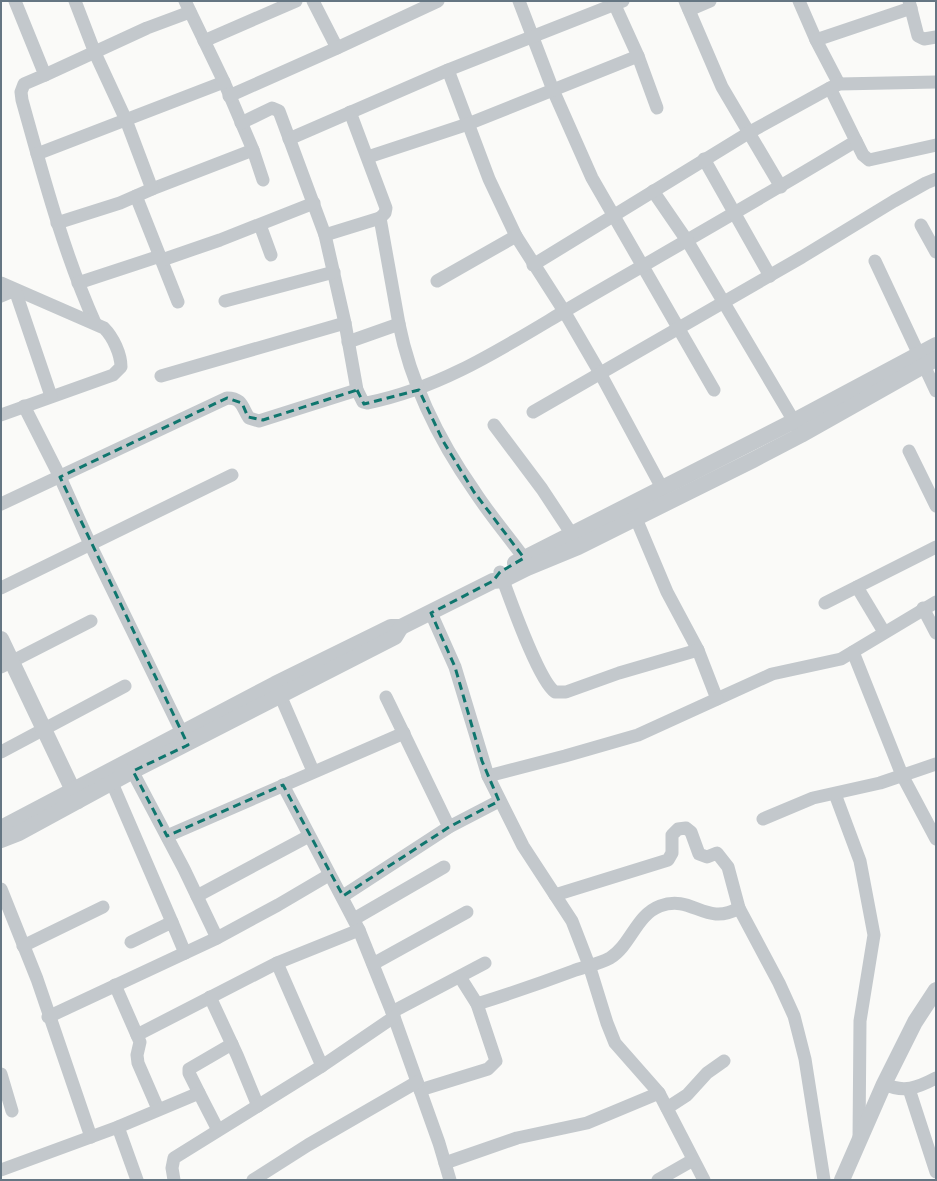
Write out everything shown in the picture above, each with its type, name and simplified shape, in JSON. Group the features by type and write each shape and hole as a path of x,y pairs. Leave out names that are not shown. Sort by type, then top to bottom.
{"street":[{"path":"16,1 45,75"},
{"path":"75,1 95,53 126,120 152,189"},
{"path":"204,41 296,1"},
{"path":"313,1 337,48"},
{"path":"230,96 438,1"},
{"path":"519,1 553,90 592,178 714,390"},
{"path":"710,1 687,6 719,80 781,187"},
{"path":"799,1 863,155 869,160 936,144"},
{"path":"290,139 448,70 534,38 617,2 657,108"},
{"path":"816,40 910,4 918,36 924,39 936,37"},
{"path":"95,323 78,283 37,154 21,92 24,84 95,53 147,28 187,6 224,82 263,180"},
{"path":"368,157 468,124 638,56"},
{"path":"448,70 489,179 516,236 533,265 564,311 600,373 662,488"},
{"path":"37,154 224,82"},
{"path":"533,265 704,159 835,86 936,82"},
{"path":"241,123 272,108 279,111 314,203 324,236 334,272 345,323 357,390 363,402 366,403 419,390 493,354 564,311 736,214 856,141"},
{"path":"324,236 380,218 385,213 386,208 350,112"},
{"path":"58,223 136,196 252,150"},
{"path":"704,159 770,276"},
{"path":"533,412 770,276 894,201 936,179"},
{"path":"653,191 688,242 794,421 801,436"},
{"path":"136,196 178,302"},
{"path":"78,283 161,258 260,224 314,203"},
{"path":"380,218 405,351 419,390 442,441 474,492 524,558"},
{"path":"260,224 272,256"},
{"path":"921,225 936,252"},
{"path":"437,281 516,236"},
{"path":"875,260 926,360 936,391"},
{"path":"225,302 334,272"},
{"path":"1,283 104,328 111,336 121,361 121,367 113,375 1,415"},
{"path":"1,296 15,290"},
{"path":"15,290 51,396"},
{"path":"161,376 345,323"},
{"path":"348,342 399,324"},
{"path":"1,840 130,766 278,690 390,627 401,627 498,578 527,568 578,546 633,511 662,488 794,421 926,360 936,345"},
{"path":"498,578 524,558 570,534 633,511 801,436 891,377"},
{"path":"1,504 227,398 238,400 245,408 249,418 259,420 357,390"},
{"path":"24,406 60,476 90,544 185,739"},
{"path":"494,425 542,489 570,534"},
{"path":"908,451 936,506"},
{"path":"1,588 232,475"},
{"path":"633,511 667,592 698,650 717,699"},
{"path":"825,603 936,548"},
{"path":"498,578 546,683 555,692 566,692 619,673 698,650"},
{"path":"857,587 884,632"},
{"path":"488,776 638,735 765,676 791,669 828,663 853,652 923,608 936,602"},
{"path":"923,608 936,633"},
{"path":"431,612 455,666 488,776 499,801 523,846 572,921 589,965 597,996 615,1043 659,1093 704,1180"},
{"path":"7,664 91,621"},
{"path":"1,639 7,664 45,730 76,797"},
{"path":"853,652 902,775 936,839"},
{"path":"1,752 45,730 125,686"},
{"path":"278,690 313,771"},
{"path":"386,697 449,827"},
{"path":"167,836 313,771 404,733"},
{"path":"763,819 813,798 880,783 936,764"},
{"path":"1,828 112,783 130,766"},
{"path":"130,766 167,836 217,938"},
{"path":"112,783 185,953"},
{"path":"283,785 329,875 357,924 393,1015 450,1180"},
{"path":"835,794 860,861 874,935 860,1021 859,1140"},
{"path":"342,896 449,827 499,801"},
{"path":"555,896 668,860 672,853 673,833 686,828 691,832 699,854 707,857 717,853 722,857 728,867 739,908 779,983 794,1016 805,1059 824,1180"},
{"path":"197,896 309,836"},
{"path":"137,1035 277,963 357,924 444,867"},
{"path":"48,1017 217,938 329,875"},
{"path":"1,889 37,980 48,1017 91,1137"},
{"path":"477,1004 511,994 609,958 617,952 648,912 665,904 682,904 716,915 722,915 739,908"},
{"path":"23,946 103,907"},
{"path":"373,964 467,912"},
{"path":"130,942 172,922"},
{"path":"277,963 322,1066"},
{"path":"174,1180 172,1162 174,1158 322,1066 393,1015 485,963"},
{"path":"253,1180 308,1145 418,1086 488,1068 495,1064 496,1059 477,1004 460,977"},
{"path":"114,985 137,1035 140,1046 138,1052 138,1062 158,1109"},
{"path":"842,1180 884,1084 915,1022 936,990"},
{"path":"210,997 258,1106"},
{"path":"218,1130 189,1073 189,1069 232,1044"},
{"path":"667,1108 687,1095 707,1073 724,1061"},
{"path":"1,1074 12,1111"},
{"path":"884,1084 895,1089 909,1089 920,1086 936,1078"},
{"path":"909,1089 936,1172"},
{"path":"1,1170 118,1127 199,1092"},
{"path":"445,1163 517,1138 587,1123 659,1093"},
{"path":"118,1127 137,1180"},
{"path":"658,1180 693,1160"}],"highlighted area":[{"path":"357,390 364,404 419,390 443,441 474,492 524,558 500,572 493,581 431,613 455,667 482,761 499,801 449,827 343,896 283,785 167,836 133,771 188,745 60,477 227,398 242,403 248,417 263,420"}]}
